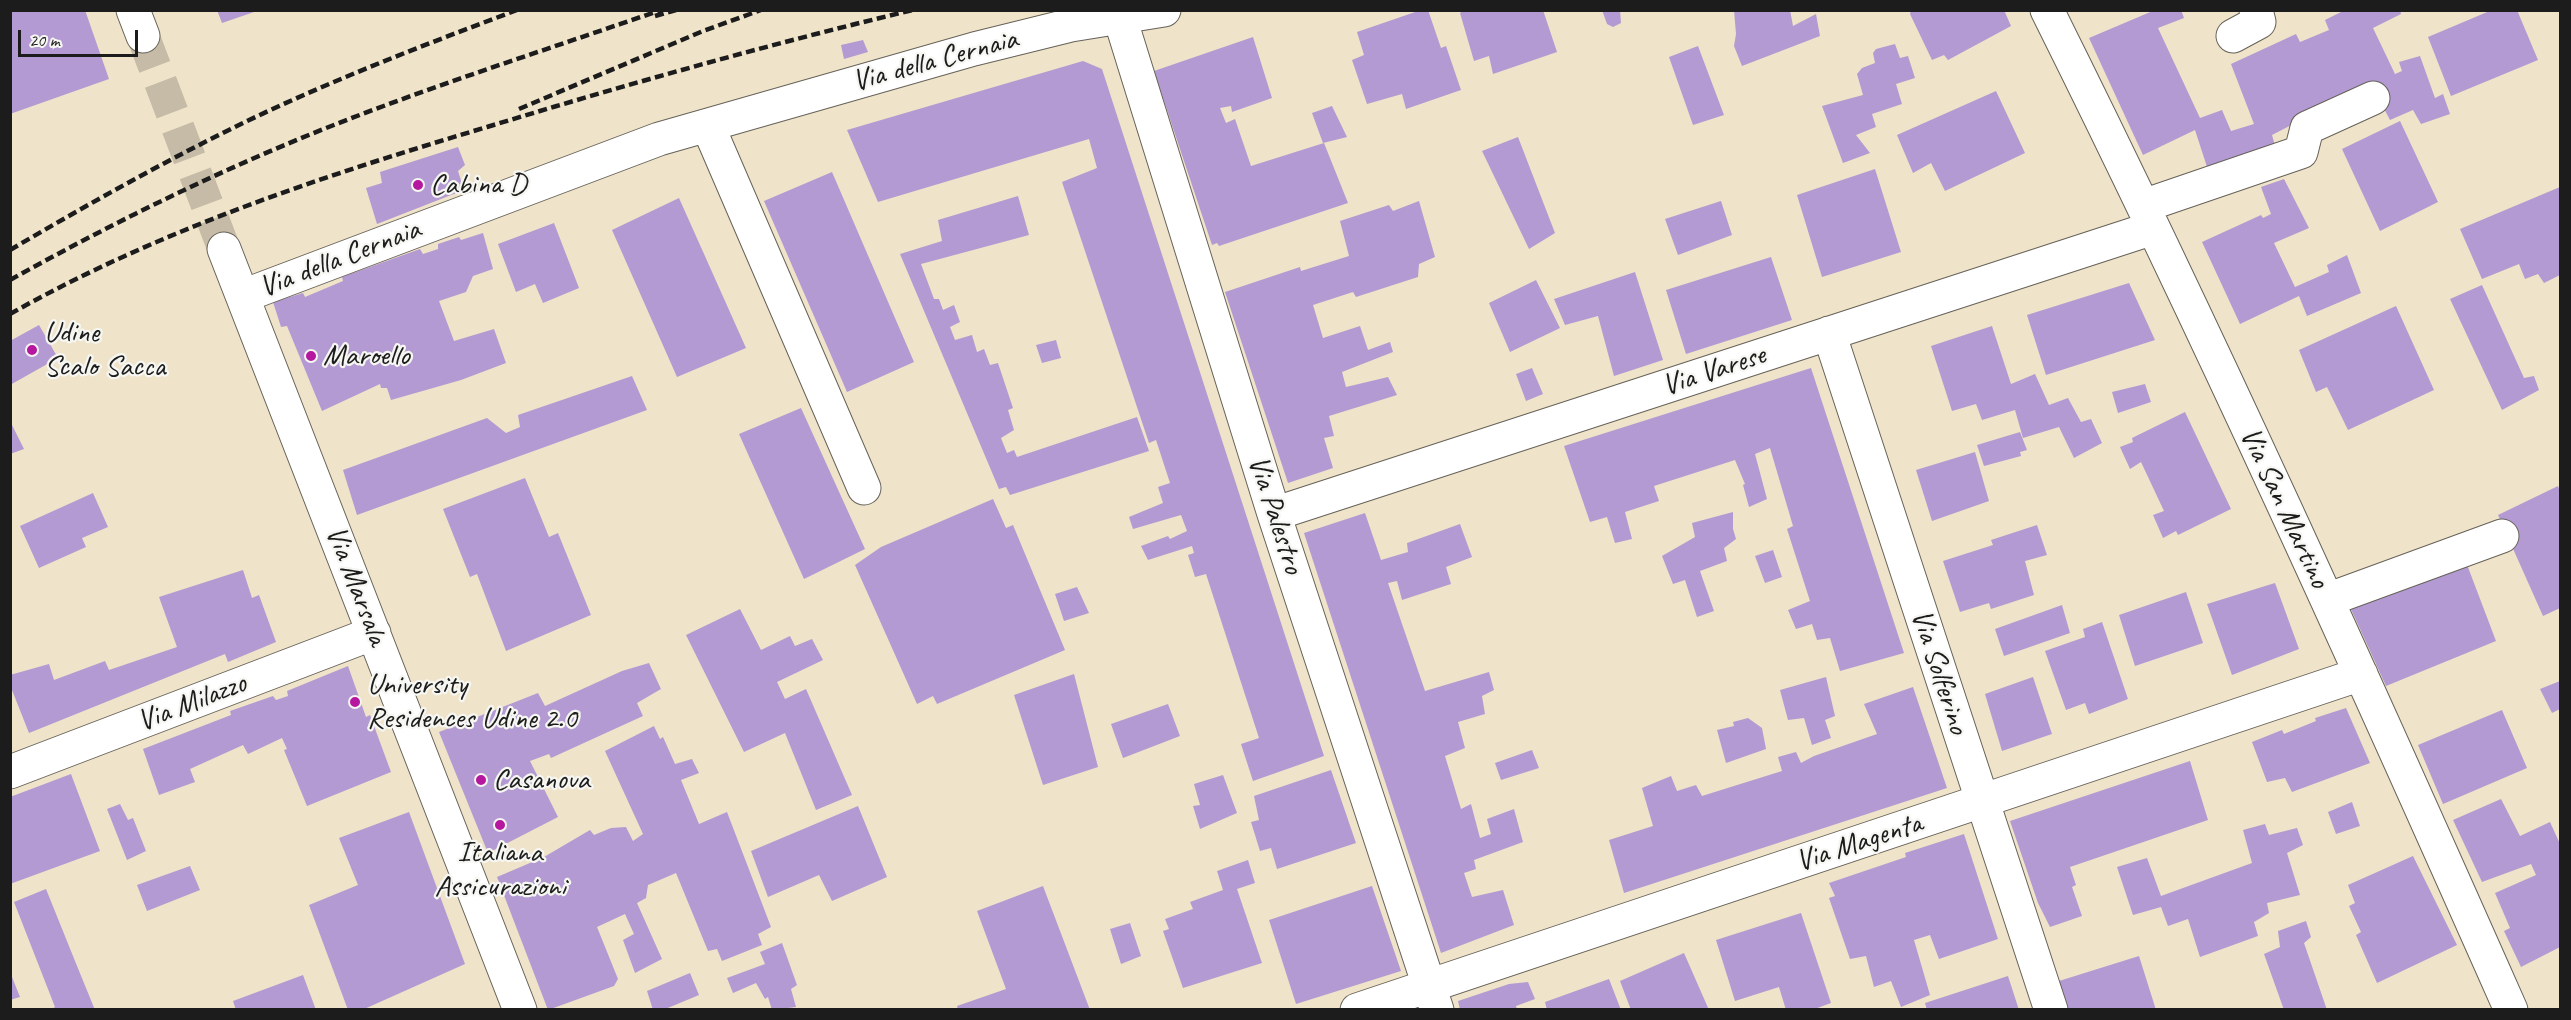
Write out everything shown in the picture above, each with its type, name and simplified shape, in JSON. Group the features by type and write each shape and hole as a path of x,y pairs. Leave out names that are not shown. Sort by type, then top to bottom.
{"street":[{"name":"Via della Cernaia","path":"243,296 659,139 974,49 1071,25 1164,10"},
{"name":"Via San Martino","path":"2047,10 2148,217 2327,600 2511,1010"},
{"path":"2233,36 2259,22 2256,10"},
{"name":"Via Palestro","path":"1120,18 1274,514 1432,997"},
{"name":"Via Varese","path":"1274,514 1829,333 2148,217 2301,152 2307,128 2373,98"},
{"path":"708,126 864,488"},
{"name":"Via Marsala","path":"224,249 520,1010"},
{"name":"Via Solferino","path":"1829,333 2051,1010"},
{"path":"2327,600 2502,536"},
{"name":"Via Milazzo","path":"10,772 374,633"},
{"name":"Via Magenta","path":"1357,1010 1432,997 1982,802 2361,675"}],"building":[{"path":"10,10 85,10 109,79 10,114"},
{"path":"217,10 256,10 257,11 222,23"},
{"path":"1421,10 1428,10 1441,48 1446,46 1461,90 1406,109 1402,94 1367,104 1352,60 1364,55 1357,32"},
{"path":"1464,10 1543,10 1557,52 1493,74 1489,56 1474,61 1460,13"},
{"path":"1602,10 1620,10 1621,23 1613,27 1607,24"},
{"path":"1734,10 1790,10 1793,26 1816,14 1820,36 1742,66 1734,46 1736,34"},
{"path":"1911,10 2004,10 2011,26 1948,60 1944,55 1932,60 1910,14"},
{"path":"2155,10 2181,10 2184,18 2158,28 2200,118 2222,110 2231,131 2254,124 2231,64 2296,34 2300,42 2329,30 2325,20 2345,10 2400,10 2401,14 2373,28 2395,74 2402,71 2399,62 2420,56 2435,98 2443,94 2450,114 2421,124 2413,110 2390,120 2373,88 2336,102 2272,135 2276,149 2209,173 2195,130 2143,155 2089,38"},
{"path":"2492,10 2517,10 2538,60 2451,96 2428,37"},
{"path":"1253,37 1272,98 1232,112 1231,106 1220,108 1226,123 1235,119 1251,166 1324,143 1348,203 1219,246 1217,243 1212,245 1154,71"},
{"path":"863,40 868,52 844,59 841,45"},
{"path":"1895,44 1900,58 1908,56 1915,78 1896,84 1902,104 1872,114 1876,127 1856,135 1870,153 1843,163 1822,106 1863,95 1857,74 1862,68 1875,63 1873,53 1876,49"},
{"path":"1698,46 1724,115 1693,125 1669,57"},
{"path":"1083,61 1102,69 1324,756 1253,781 1241,744 1259,738 1206,574 1195,577 1188,555 1194,553 1192,546 1148,560 1141,546 1168,536 1170,539 1187,531 1181,515 1133,529 1129,517 1163,503 1158,487 1170,483 1156,440 1149,443 1062,182 1097,168 1089,139 878,202 847,130"},
{"path":"1996,91 2025,153 1945,191 1931,163 1913,173 1897,135"},
{"path":"1332,106 1347,137 1323,143 1312,113"},
{"path":"2400,121 2438,202 2380,231 2342,149"},
{"path":"1518,137 1555,233 1529,249 1482,151"},
{"name":"Cabina D","path":"458,147 465,165 458,171 464,190 377,224 366,188 382,183 380,172"},
{"path":"1875,169 1901,252 1822,277 1797,195"},
{"path":"832,172 914,362 847,392 764,201"},
{"path":"2284,179 2309,228 2274,243 2295,287 2329,272 2327,265 2347,255 2361,293 2307,316 2299,296 2240,324 2202,242 2261,215 2263,218 2271,214 2261,187"},
{"path":"2560,187 2560,275 2544,283 2538,274 2525,279 2519,264 2482,279 2460,229"},
{"path":"1018,196 1029,235 921,264 934,299 939,299 943,310 954,305 960,322 950,327 955,340 972,335 977,352 984,349 990,365 998,363 1013,408 1008,410 1014,430 1001,438 1007,453 1014,450 1017,457 1137,417 1149,451 1010,495 1006,487 999,489 900,254 942,241 938,220"},
{"path":"679,198 746,348 677,377 612,230"},
{"path":"1419,201 1435,257 1419,264 1418,277 1356,297 1353,292 1313,305 1323,338 1360,326 1368,350 1390,342 1393,352 1342,372 1346,387 1388,377 1397,395 1329,416 1334,436 1324,438 1333,468 1288,483 1225,292 1300,267 1301,271 1349,256 1340,221 1389,205 1393,211"},
{"path":"1721,201 1732,235 1678,255 1665,219"},
{"path":"554,223 579,288 543,303 535,284 516,292 498,244"},
{"path":"483,233 493,269 473,276 466,292 439,301 454,341 494,329 506,363 461,380 391,400 387,388 381,388 380,384 322,411 287,326 281,327 273,302 303,293 305,297 343,281 342,277 420,249 423,254 438,249 438,244 459,237 461,240"},
{"path":"1771,257 1792,320 1686,354 1666,290"},
{"path":"1635,272 1663,360 1614,376 1598,316 1565,325 1554,299"},
{"path":"1536,280 1560,328 1510,352 1489,303"},
{"path":"2129,283 2155,340 2046,375 2027,315"},
{"path":"2482,285 2524,378 2534,376 2539,390 2502,410 2450,299"},
{"path":"2396,306 2434,390 2348,430 2327,387 2316,392 2299,350"},
{"name":"Udine Scalo Sacca","path":"39,325 58,358 10,385 10,341"},
{"path":"1992,326 2011,384 2035,374 2049,405 2068,398 2081,422 2091,419 2102,443 2074,458 2059,427 2023,438 2015,410 1982,420 1976,404 1952,411 1931,346"},
{"path":"1056,340 1061,358 1042,363 1036,345"},
{"path":"1532,368 1543,394 1526,401 1516,374"},
{"path":"1811,368 1904,653 1840,671 1830,638 1817,640 1812,624 1796,629 1788,610 1810,601 1787,529 1793,526 1770,448 1755,454 1767,499 1749,507 1743,485 1745,484 1735,460 1654,486 1659,501 1625,512 1632,539 1615,543 1607,517 1590,522 1564,446"},
{"path":"632,376 647,410 357,515 343,470 487,418 506,433 520,427 518,415"},
{"path":"2145,384 2151,402 2118,413 2112,392"},
{"path":"801,408 865,549 804,579 739,434"},
{"path":"2185,412 2231,509 2178,535 2176,531 2163,538 2153,515 2164,511 2141,462 2130,469 2120,447 2133,442 2132,438"},
{"path":"10,421 24,449 10,454"},
{"path":"2020,432 2027,450 2020,452 2021,456 1984,466 1977,445"},
{"path":"1975,452 1989,501 1932,521 1916,470"},
{"path":"525,478 549,537 558,533 591,615 506,651 477,574 470,577 443,509"},
{"path":"2558,486 2560,491 2560,608 2543,616 2498,515"},
{"path":"93,493 108,527 82,538 86,547 39,568 20,526"},
{"path":"993,499 1006,528 1013,525 1065,650 937,704 933,696 917,704 855,565 881,547"},
{"path":"1733,512 1733,529 1736,539 1724,548 1727,561 1700,571 1714,611 1697,617 1685,580 1673,584 1662,556 1695,537 1692,523"},
{"path":"1365,513 1381,560 1408,552 1407,543 1460,524 1472,557 1446,567 1451,584 1402,600 1397,581 1388,583 1425,691 1489,672 1494,690 1482,696 1485,714 1458,722 1465,748 1445,756 1461,809 1471,804 1480,838 1491,834 1487,819 1514,809 1523,842 1474,860 1476,869 1464,873 1472,897 1503,890 1514,925 1441,953 1304,533"},
{"path":"2037,525 2047,555 2025,561 2034,595 1991,609 1989,603 1960,612 1943,561 1993,545 1991,540"},
{"path":"1773,550 1782,577 1765,583 1755,556"},
{"path":"2466,562 2496,641 2386,686 2350,607"},
{"path":"243,570 252,598 259,595 276,642 228,662 225,654 29,733 10,685 10,675 49,664 54,680 105,661 109,670 177,647 159,597"},
{"path":"2275,583 2299,649 2232,675 2207,604"},
{"path":"1077,587 1089,613 1064,621 1055,594"},
{"path":"2186,592 2203,643 2135,666 2119,615"},
{"path":"2062,605 2070,633 2004,656 1995,629"},
{"path":"740,609 761,650 790,636 795,646 812,639 823,660 777,682 785,699 806,689 852,795 816,810 785,733 744,752 686,635"},
{"path":"2102,622 2128,699 2089,714 2085,703 2066,710 2045,651 2085,637 2083,629"},
{"path":"649,663 661,689 637,703 643,716 551,758 549,754 530,761 558,817 488,853 439,732 538,693 545,706 622,671"},
{"path":"348,666 366,717 370,715 391,772 307,806 284,750 287,749 282,738 248,754 243,745 190,769 195,782 159,795 143,749 231,715 230,711 273,696 276,700 288,696 287,691"},
{"path":"1074,674 1098,767 1043,785 1014,695"},
{"path":"1826,677 1835,716 1825,720 1831,738 1812,745 1804,718 1788,720 1780,690"},
{"path":"2033,677 2052,734 2002,751 1985,694"},
{"path":"2560,681 2560,709 2552,713 2540,689"},
{"path":"1913,687 1947,788 1624,893 1609,840 1653,826 1642,788 1671,776 1677,791 1696,785 1702,796 1782,771 1778,757 1796,752 1801,763 1814,756 1877,734 1864,704"},
{"path":"1168,704 1180,736 1123,758 1111,724"},
{"path":"2346,708 2370,763 2292,792 2285,778 2267,782 2252,742 2282,730 2284,734 2316,721 2315,718"},
{"path":"2502,710 2527,768 2443,804 2418,745"},
{"path":"1748,718 1762,728 1766,749 1726,763 1717,730 1734,726 1733,722"},
{"path":"654,726 660,739 663,737 675,764 692,759 699,773 681,780 699,824 727,812 771,927 758,934 762,945 722,961 717,949 708,951 676,873 648,885 646,898 637,903 662,959 635,973 623,940 634,934 625,914 597,927 618,979 614,986 548,1010 497,877 544,857 590,830 594,835 611,828 626,827 633,841 643,834 605,751"},
{"path":"1532,750 1539,768 1501,780 1495,763"},
{"path":"2190,761 2208,820 2070,867 2076,885 2072,887 2082,916 2050,927 2038,903 2010,821"},
{"path":"1331,770 1356,843 1277,869 1271,848 1260,851 1251,822 1259,820 1254,796"},
{"path":"71,774 100,851 10,884 10,797"},
{"path":"1223,775 1237,813 1200,829 1193,806 1200,805 1194,784"},
{"path":"2501,799 2520,836 2550,822 2560,844 2560,947 2521,967 2504,931 2510,928 2495,893 2536,875 2531,864 2482,882 2453,820"},
{"path":"2352,802 2360,826 2336,834 2328,812"},
{"path":"120,804 128,820 133,818 146,851 127,860 107,809"},
{"path":"858,806 887,877 832,901 819,875 768,897 751,851"},
{"path":"409,812 465,964 362,1010 348,1010 309,905 358,885 339,838"},
{"path":"2265,824 2269,835 2297,828 2303,845 2287,853 2300,895 2267,903 2269,913 2254,922 2258,936 2200,957 2188,919 2168,926 2161,907 2133,915 2117,867 2147,858 2161,896 2252,863 2243,830"},
{"path":"1964,834 1998,939 1939,959 1930,935 1914,940 1930,995 1901,1007 1891,981 1874,987 1866,956 1850,959 1829,898 1835,896 1829,883 1906,857 1905,853"},
{"path":"2413,856 2457,945 2377,983 2356,935 2361,932 2349,906 2355,903 2348,885"},
{"path":"1248,860 1255,883 1237,889 1262,963 1183,988 1163,931 1169,929 1165,919 1193,909 1190,902 1223,890 1217,871"},
{"path":"190,866 200,890 147,911 137,885"},
{"path":"1043,886 1090,1010 958,1010 957,1006 1006,989 977,911"},
{"path":"1372,886 1401,971 1296,1004 1269,920"},
{"path":"46,889 95,1010 50,1010 55,1007 14,902"},
{"path":"1801,913 1831,1003 1812,1010 1786,1010 1779,987 1735,1001 1716,940"},
{"path":"2306,921 2311,937 2304,943 2327,1010 2284,1010 2264,954 2280,947 2278,931"},
{"path":"1130,923 1141,956 1121,964 1110,929"},
{"path":"782,943 797,985 791,989 796,1007 772,1010 768,997 765,999 756,983 733,993 727,978 765,964 760,952"},
{"path":"1684,953 1709,1010 1631,1010 1620,981"},
{"path":"2139,956 2156,1010 2069,1010 2059,981"},
{"path":"10,972 20,997 10,1000"},
{"path":"690,973 699,995 663,1010 653,1010 647,991"},
{"path":"303,975 316,1010 236,1010 233,1001"},
{"path":"2008,976 2019,1010 1927,1010 1925,1003"},
{"path":"1609,979 1621,1010 1547,1010 1545,1002"},
{"path":"1528,982 1535,999 1516,1006 1517,1010 1460,1010 1458,1001 1509,984"}],"tunnel":[{"path":"143,36 224,249"}],"railway":[{"path":"10,250 125,184 243,123 344,78 517,10"},
{"path":"10,280 164,200 308,135 458,79 661,10"},
{"path":"655,16 676,10"},
{"path":"519,109 703,31 761,10"},
{"path":"10,314 67,284 184,230 304,185 646,80 913,10"}],"place":[{"name":"Cabina D","path":"418,185"},
{"name":"Udine Scalo Sacca","path":"32,350"},
{"name":"Maroello","path":"311,356"},
{"name":"University Residences Udine 2.0","path":"355,702"},
{"name":"Casanova","path":"481,780"},
{"name":"Italiana Assicurazioni","path":"500,825"}]}
